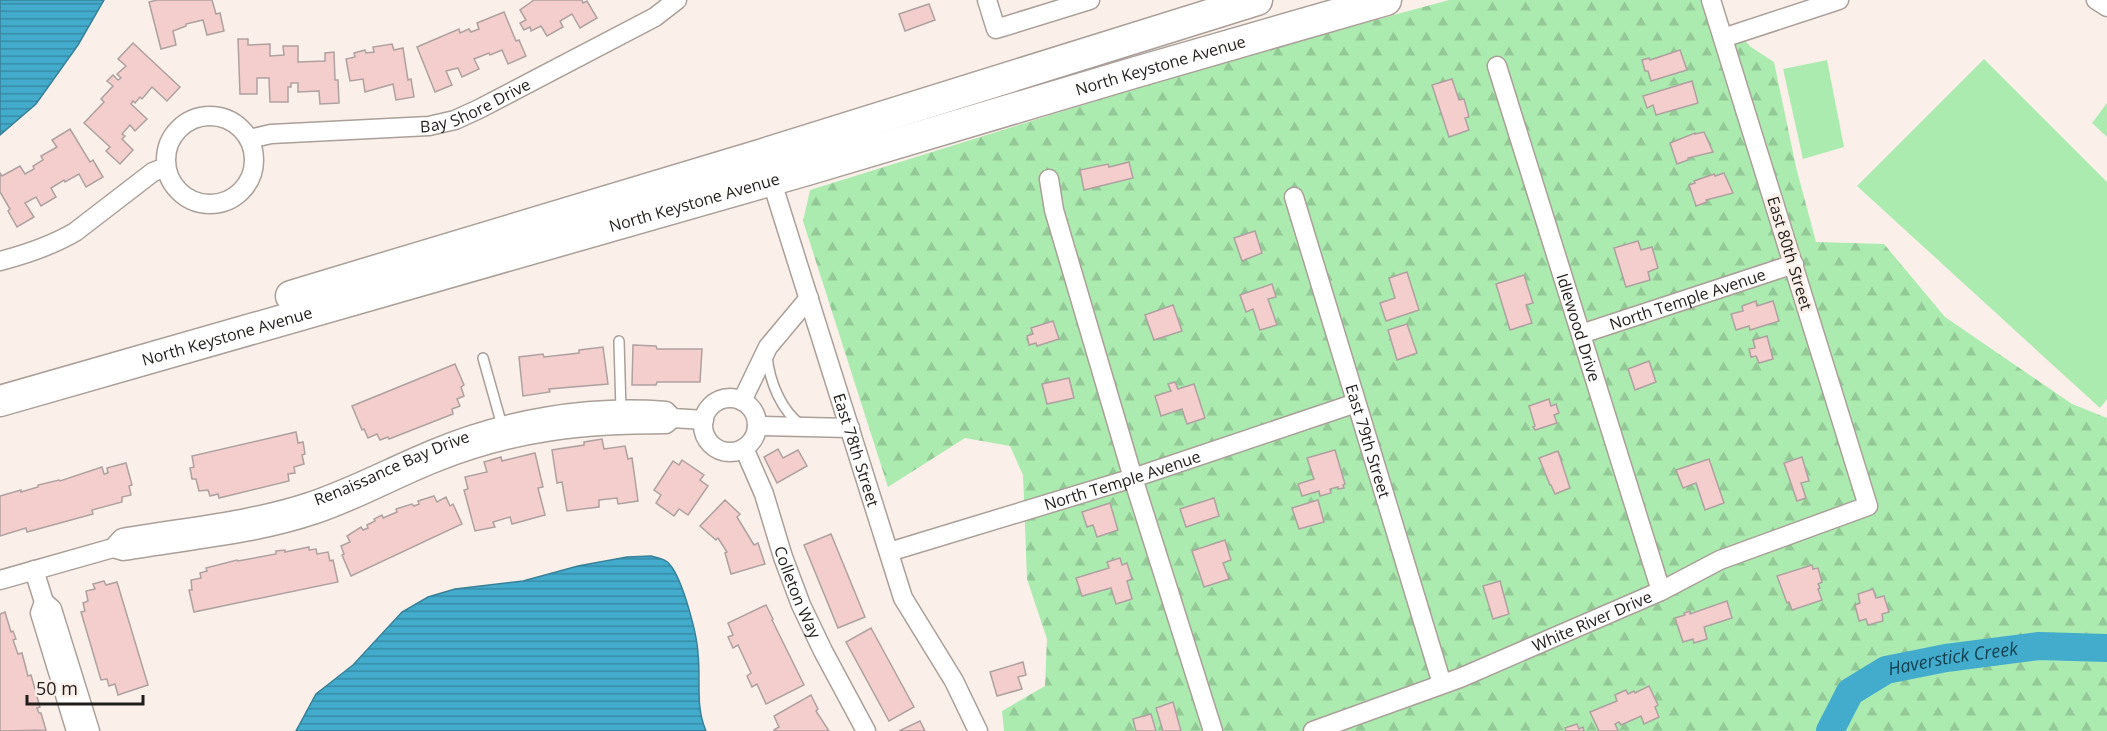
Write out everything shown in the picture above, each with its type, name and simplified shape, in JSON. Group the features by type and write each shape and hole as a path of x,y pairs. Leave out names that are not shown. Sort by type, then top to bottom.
{"main road":[{"name":"North Keystone Avenue","path":"0,401 767,167 1257,0"},
{"name":"North Keystone Avenue","path":"0,381 284,299 1386,0"}],"street":[{"name":"Bay Shore Drive","path":"249,139 271,134 423,126 455,120 479,110 655,17 677,0"},
{"path":"987,0 996,29 1090,0"},
{"name":"East 80th Street","path":"1711,0 1868,506"},
{"path":"1722,38 1839,0"},
{"path":"2096,0 2107,7"},
{"name":"Idlewood Drive","path":"1497,66 1661,591"},
{"path":"209,116 229,120 241,128 249,139 254,159 252,175 244,189 227,201 206,204 191,200 175,187 166,167 166,154 170,140 183,125 196,118 209,116"},
{"path":"0,261 36,251 66,238 153,172 166,167"},
{"name":"East 78th Street","path":"767,167 903,598 954,681 978,731"},
{"path":"1048,179 1054,210 1133,478 1213,731"},
{"name":"East 79th Street","path":"1294,197 1442,684"},
{"name":"North Temple Avenue","path":"1581,334 1794,264"},
{"path":"742,401 767,349 809,298"},
{"path":"729,398 742,401 754,414 757,426 752,440 744,448 732,452 713,446 705,435 704,420 711,406 720,400 729,398"},
{"name":"North Temple Avenue","path":"889,552 1133,478 1356,403"},
{"name":"Renaissance Bay Drive","path":"0,580 113,548 123,551 270,527 315,514 357,499 504,433 553,429 622,417 666,424 673,418 704,420"},
{"path":"757,426 850,428"},
{"name":"Colleton Way","path":"744,448 764,494 783,557 801,604 823,651 866,731"},
{"name":"White River Drive","path":"1313,731 1442,684 1661,591 1720,560 1868,506"},
{"path":"34,570 44,602 52,609 90,731"},
{"path":"44,602 40,613 76,731"}],"lane":[{"path":"619,341 622,417"},
{"path":"767,349 770,375 779,396 798,422 806,428"},
{"path":"483,358 504,433"}],"green space":[{"path":"1449,0 1705,0 1751,47 1774,62 1796,167 1816,242 1884,244 1945,317 2072,404 2107,418 2107,731 1004,731 1002,711 1045,686 1047,639 1027,579 1023,475 1010,446 965,438 888,487 803,221 810,190 1224,61"},
{"path":"1984,59 2107,182 2107,399 2100,408 1857,186"},
{"path":"1827,60 1844,147 1803,159 1783,69"},
{"path":"2107,103 2107,137 2092,123"}],"water":[{"path":"0,0 104,0 78,45 36,104 0,135"},
{"path":"651,556 665,560 671,566 689,608 699,664 699,703 706,731 296,731 316,694 353,665 402,612 428,597 455,589 523,581 578,566 627,557"}],"building":[{"path":"212,0 216,14 220,13 224,31 207,35 203,20 186,24 173,31 176,45 161,49 149,2"},
{"path":"534,0 582,0 583,3 587,1 597,18 580,28 572,14 560,21 563,27 547,36 541,26 531,31 530,27 524,30 520,23 526,20 520,10"},
{"path":"929,4 935,20 905,31 899,14"},
{"path":"504,12 516,41 519,40 526,56 508,64 502,50 490,55 489,53 474,59 479,69 462,77 458,68 446,71 452,85 435,92 417,47 459,29 460,33 469,29 471,32 479,29 477,23"},
{"path":"238,39 248,39 248,45 270,44 270,56 284,55 283,46 298,46 298,62 325,61 325,53 334,52 339,103 320,104 319,91 298,92 298,83 291,83 291,87 288,87 288,102 270,102 269,78 257,78 257,94 240,94"},
{"path":"133,43 180,87 167,101 152,87 142,99 140,97 135,103 133,101 131,104 147,119 135,131 130,125 122,134 125,136 122,139 133,150 120,164 106,151 110,147 84,123 104,102 101,99 113,86 107,81 113,75 118,80 121,78 117,74 126,66 118,59"},
{"path":"392,44 394,50 403,48 408,80 411,79 414,97 396,100 393,84 365,92 363,79 350,81 346,59 355,57 354,53 365,50 366,53 374,52 373,47"},
{"path":"1680,50 1687,70 1651,81 1642,60 1649,58 1650,60"},
{"path":"1452,79 1459,100 1464,99 1469,117 1465,118 1469,130 1449,137 1432,85"},
{"path":"1692,81 1698,103 1656,115 1653,105 1647,108 1643,96"},
{"path":"70,129 90,162 93,160 103,177 86,187 79,174 65,182 64,180 51,188 56,197 41,206 36,197 25,203 34,217 17,227 0,192 0,173 2,176 20,166 25,174 34,169 33,166 43,160 41,156 57,147 52,140"},
{"path":"1704,132 1713,152 1688,158 1677,164 1670,143 1695,133"},
{"path":"1129,162 1133,178 1084,190 1080,170"},
{"path":"1724,173 1733,193 1706,200 1707,202 1696,206 1689,185 1714,174 1715,176"},
{"path":"1255,231 1262,253 1242,261 1234,238"},
{"path":"1638,241 1641,250 1652,247 1658,268 1648,272 1650,280 1626,287 1614,248"},
{"path":"1407,272 1419,310 1386,321 1380,303 1395,298 1389,278"},
{"path":"1524,275 1533,303 1526,305 1532,323 1510,330 1496,284"},
{"path":"1272,284 1276,297 1268,299 1277,325 1260,330 1253,309 1246,312 1240,295"},
{"path":"1756,301 1757,306 1773,301 1779,321 1750,330 1749,326 1736,330 1731,314 1743,311 1742,306"},
{"path":"1173,305 1182,331 1154,340 1145,315"},
{"path":"1053,321 1059,339 1037,346 1036,343 1029,345 1027,336 1033,334 1031,328"},
{"path":"1407,324 1417,353 1397,360 1388,330"},
{"path":"1767,336 1773,359 1759,363 1756,356 1751,357 1749,349 1755,348 1753,340"},
{"path":"633,345 656,346 657,349 702,349 700,382 657,382 656,385 632,385"},
{"path":"603,347 608,384 549,389 550,392 523,396 519,357 579,353 579,350"},
{"path":"1649,361 1656,382 1635,390 1628,369"},
{"path":"455,364 464,385 461,387 464,396 457,399 460,406 452,409 453,414 389,439 388,437 380,440 377,434 368,438 352,406"},
{"path":"1069,378 1074,398 1047,404 1042,384"},
{"path":"1175,382 1178,389 1194,384 1205,418 1187,424 1182,409 1161,416 1155,396 1171,391 1168,384"},
{"path":"1549,399 1551,406 1556,404 1559,413 1554,415 1557,423 1535,430 1529,406"},
{"path":"296,432 298,443 303,442 304,464 294,467 295,473 288,474 289,481 219,498 218,494 210,496 208,490 199,491 196,479 192,479 190,468 194,467 192,456"},
{"path":"602,439 604,449 625,446 628,459 632,458 638,501 618,504 617,498 599,500 599,507 567,511 562,482 557,483 552,450 584,445 584,442"},
{"path":"778,449 783,458 798,450 807,466 777,483 764,457"},
{"path":"1335,450 1345,484 1344,488 1330,489 1331,493 1320,496 1319,491 1302,496 1298,484 1314,479 1307,458"},
{"path":"1558,451 1570,488 1555,494 1539,458"},
{"path":"535,453 543,487 538,488 545,515 512,524 510,517 493,522 495,527 475,531 464,490 468,489 465,477 487,472 484,462 501,457 502,461"},
{"path":"1802,457 1809,481 1801,483 1806,498 1797,501 1784,463"},
{"path":"1709,459 1724,503 1705,510 1696,483 1683,488 1676,470"},
{"path":"682,460 704,475 700,480 708,486 688,515 679,509 674,516 656,503 661,495 654,490 673,461 679,465"},
{"path":"126,463 132,485 129,486 131,495 122,497 122,502 92,510 93,514 27,532 26,528 0,536 0,496 60,481 102,467 104,474 108,473 107,468"},
{"path":"434,496 437,502 446,497 450,506 453,504 462,524 351,576 342,555 344,554 341,546 350,542 347,536 361,527 363,530 368,528 367,525 382,515 383,518 397,512 396,509 412,504 414,506 419,504 418,501"},
{"path":"1214,498 1219,516 1186,527 1180,509"},
{"path":"725,500 740,514 737,517 754,545 758,543 765,564 731,574 725,553 727,552 718,538 716,540 700,526"},
{"path":"1318,500 1324,522 1299,529 1292,508"},
{"path":"1110,503 1118,530 1097,537 1093,525 1087,527 1082,512"},
{"path":"831,534 865,617 838,628 804,545"},
{"path":"1225,540 1231,560 1223,563 1229,579 1204,587 1192,551"},
{"path":"309,547 309,550 316,549 317,554 328,552 330,561 333,560 338,582 194,612 189,590 192,590 191,580 201,578 200,573 207,571 206,568 276,554 276,551 285,550 285,552"},
{"path":"1120,558 1122,565 1127,563 1132,579 1127,581 1132,599 1116,604 1111,588 1082,596 1076,578 1109,568 1107,562"},
{"path":"1812,565 1813,569 1818,568 1822,582 1818,584 1820,588 1818,589 1822,600 1792,610 1777,576"},
{"path":"104,581 106,585 117,582 148,685 118,695 115,684 109,686 107,679 101,680 81,612 85,611 83,603 88,601 86,591 95,589 93,584"},
{"path":"1500,581 1509,614 1493,619 1483,586"},
{"path":"1873,589 1876,598 1884,596 1889,612 1882,614 1883,621 1868,625 1866,619 1859,621 1855,605 1860,603 1858,594"},
{"path":"1727,601 1732,618 1704,627 1707,639 1694,643 1693,639 1683,642 1675,618 1690,611 1690,614"},
{"path":"766,605 804,685 766,704 757,684 752,687 747,676 751,673 738,645 733,648 728,637 733,635 728,623"},
{"path":"5,612 11,632 13,631 16,639 13,640 18,654 22,653 28,676 31,675 40,707 37,708 41,713 46,730 0,731 0,614"},
{"path":"871,628 914,707 889,721 846,642"},
{"path":"1023,662 1026,675 1018,677 1022,689 997,696 990,672"},
{"path":"1649,686 1658,705 1655,707 1659,717 1644,724 1641,716 1621,725 1619,722 1615,724 1618,730 1616,731 1599,731 1590,712 1617,701 1615,695 1626,690 1628,694 1634,691 1635,693"},
{"path":"811,695 818,709 816,711 829,731 774,730 779,727 774,716"},
{"path":"1173,702 1181,731 1163,731 1156,708"},
{"path":"1151,714 1156,731 1136,731 1133,719"},
{"path":"920,721 925,731 899,731"},
{"path":"1577,724 1579,729 1583,727 1584,731 1566,731 1565,728"}],"waterway":[{"name":"Haverstick Creek","path":"1830,731 1850,692 1886,670 1946,658 2039,646 2107,648"}]}
